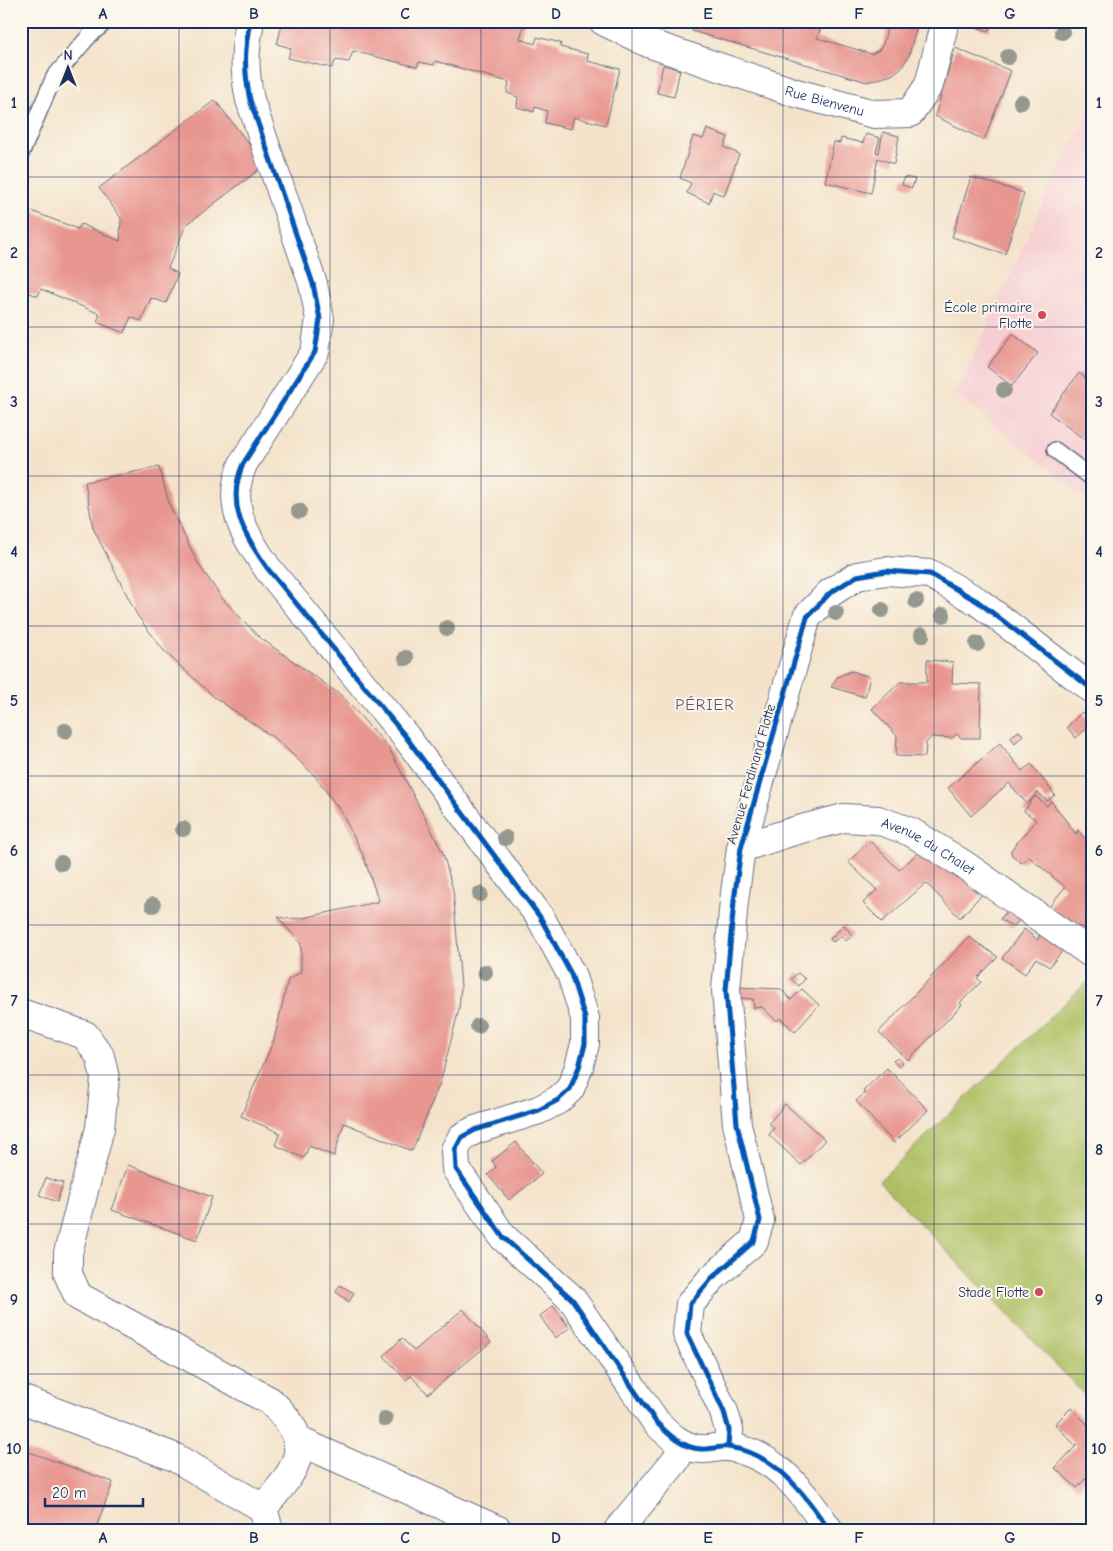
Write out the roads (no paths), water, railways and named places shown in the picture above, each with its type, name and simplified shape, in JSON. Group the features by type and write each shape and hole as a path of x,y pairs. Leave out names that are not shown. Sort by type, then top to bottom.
{"street":[{"path":"250,21 245,44 244,72 250,100 313,284 320,318 314,352 243,464 236,480 236,507 249,542 268,569 406,737 540,917 571,974 585,1018 585,1044 579,1067 570,1089 558,1100 539,1110 475,1130 462,1137 455,1150 456,1169 503,1237 572,1299 656,1422 670,1436 684,1444 700,1449 728,1447 764,1459 799,1487 829,1530"},
{"name":"Rue Bienvenu","path":"603,21 648,43 796,93 874,114 910,113 929,85 945,21"},
{"name":"Avenue Ferdinand Flotte","path":"728,1447 730,1430 724,1412 687,1334 690,1304 712,1278 754,1241 760,1220 737,1124 726,990 741,848 807,617 830,593 857,576 886,570 930,574 976,601 1092,689"},
{"name":"Avenue du Chalet","path":"741,848 794,831 844,818 878,820 911,832 963,864 1092,954"},
{"path":"21,1013 84,1036 100,1056 106,1078 100,1128 68,1253 68,1274 78,1296 270,1401 287,1417 299,1441 297,1463 266,1519 174,1457 21,1399"},
{"path":"299,1441 498,1530"},
{"path":"618,1530 675,1461 684,1444"}],"lane":[{"path":"21,154 54,77 90,35 107,21"},
{"path":"1055,450 1092,478"}],"place":[{"name":"École primaire Flotte","path":"1042,315"},
{"name":"Stade Flotte","path":"1039,1292"}],"district":[{"name":"PÉRIER","path":"705,705"}]}
